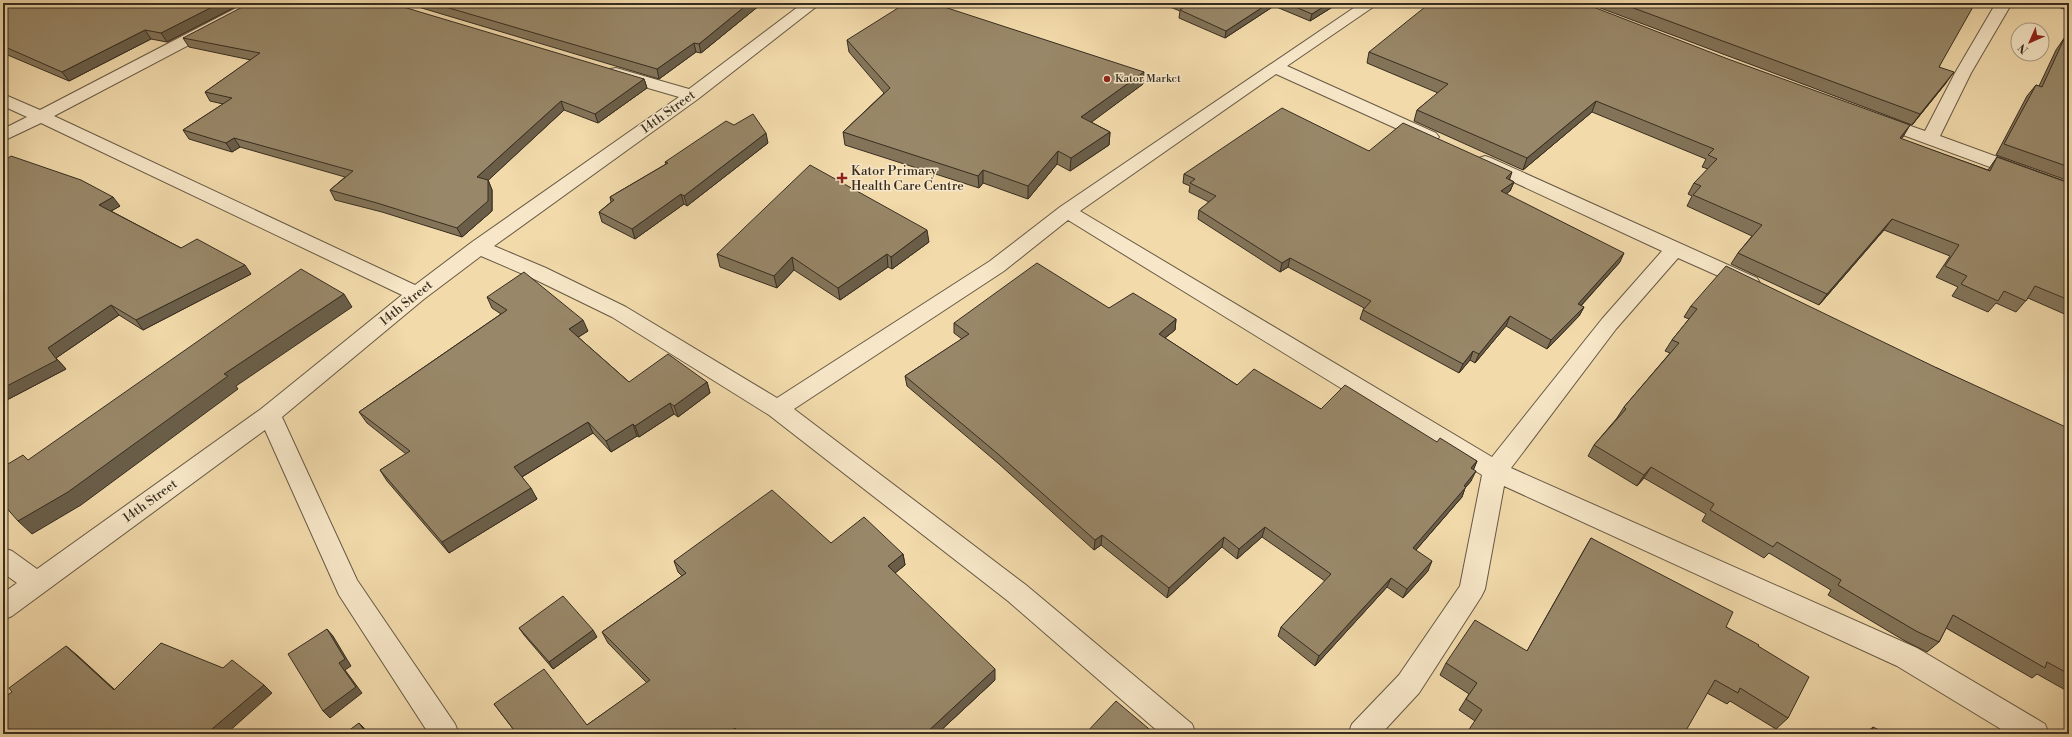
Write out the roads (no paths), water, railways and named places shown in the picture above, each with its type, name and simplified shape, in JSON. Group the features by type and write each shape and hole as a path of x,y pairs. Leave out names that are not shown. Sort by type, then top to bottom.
{"street":[{"path":"3,136 258,3"},
{"name":"14th Street","path":"3,608 269,415 417,294 478,247 692,95 813,3"},
{"path":"777,409 997,266 1067,211 1275,67 1371,3"},
{"path":"1930,139 1963,73 2004,3"},
{"path":"2062,3 2069,5"},
{"path":"1275,67 1447,144"},
{"path":"602,68 692,95"},
{"path":"3,99 417,294"},
{"path":"1863,114 2069,190"},
{"path":"1468,154 1676,248 1769,292"},
{"path":"1067,211 1495,471 1907,658 2035,734"},
{"path":"478,247 620,312 777,409 1018,593 1182,734"},
{"path":"1362,734 1409,684 1472,589 1495,471 1609,324 1676,248"},
{"path":"269,415 348,587 445,734"},
{"path":"3,559 37,583"}],"place":[{"name":"Kator Market","path":"1107,79"},
{"name":"Kator Primary Health Care Centre","path":"842,178"}]}
